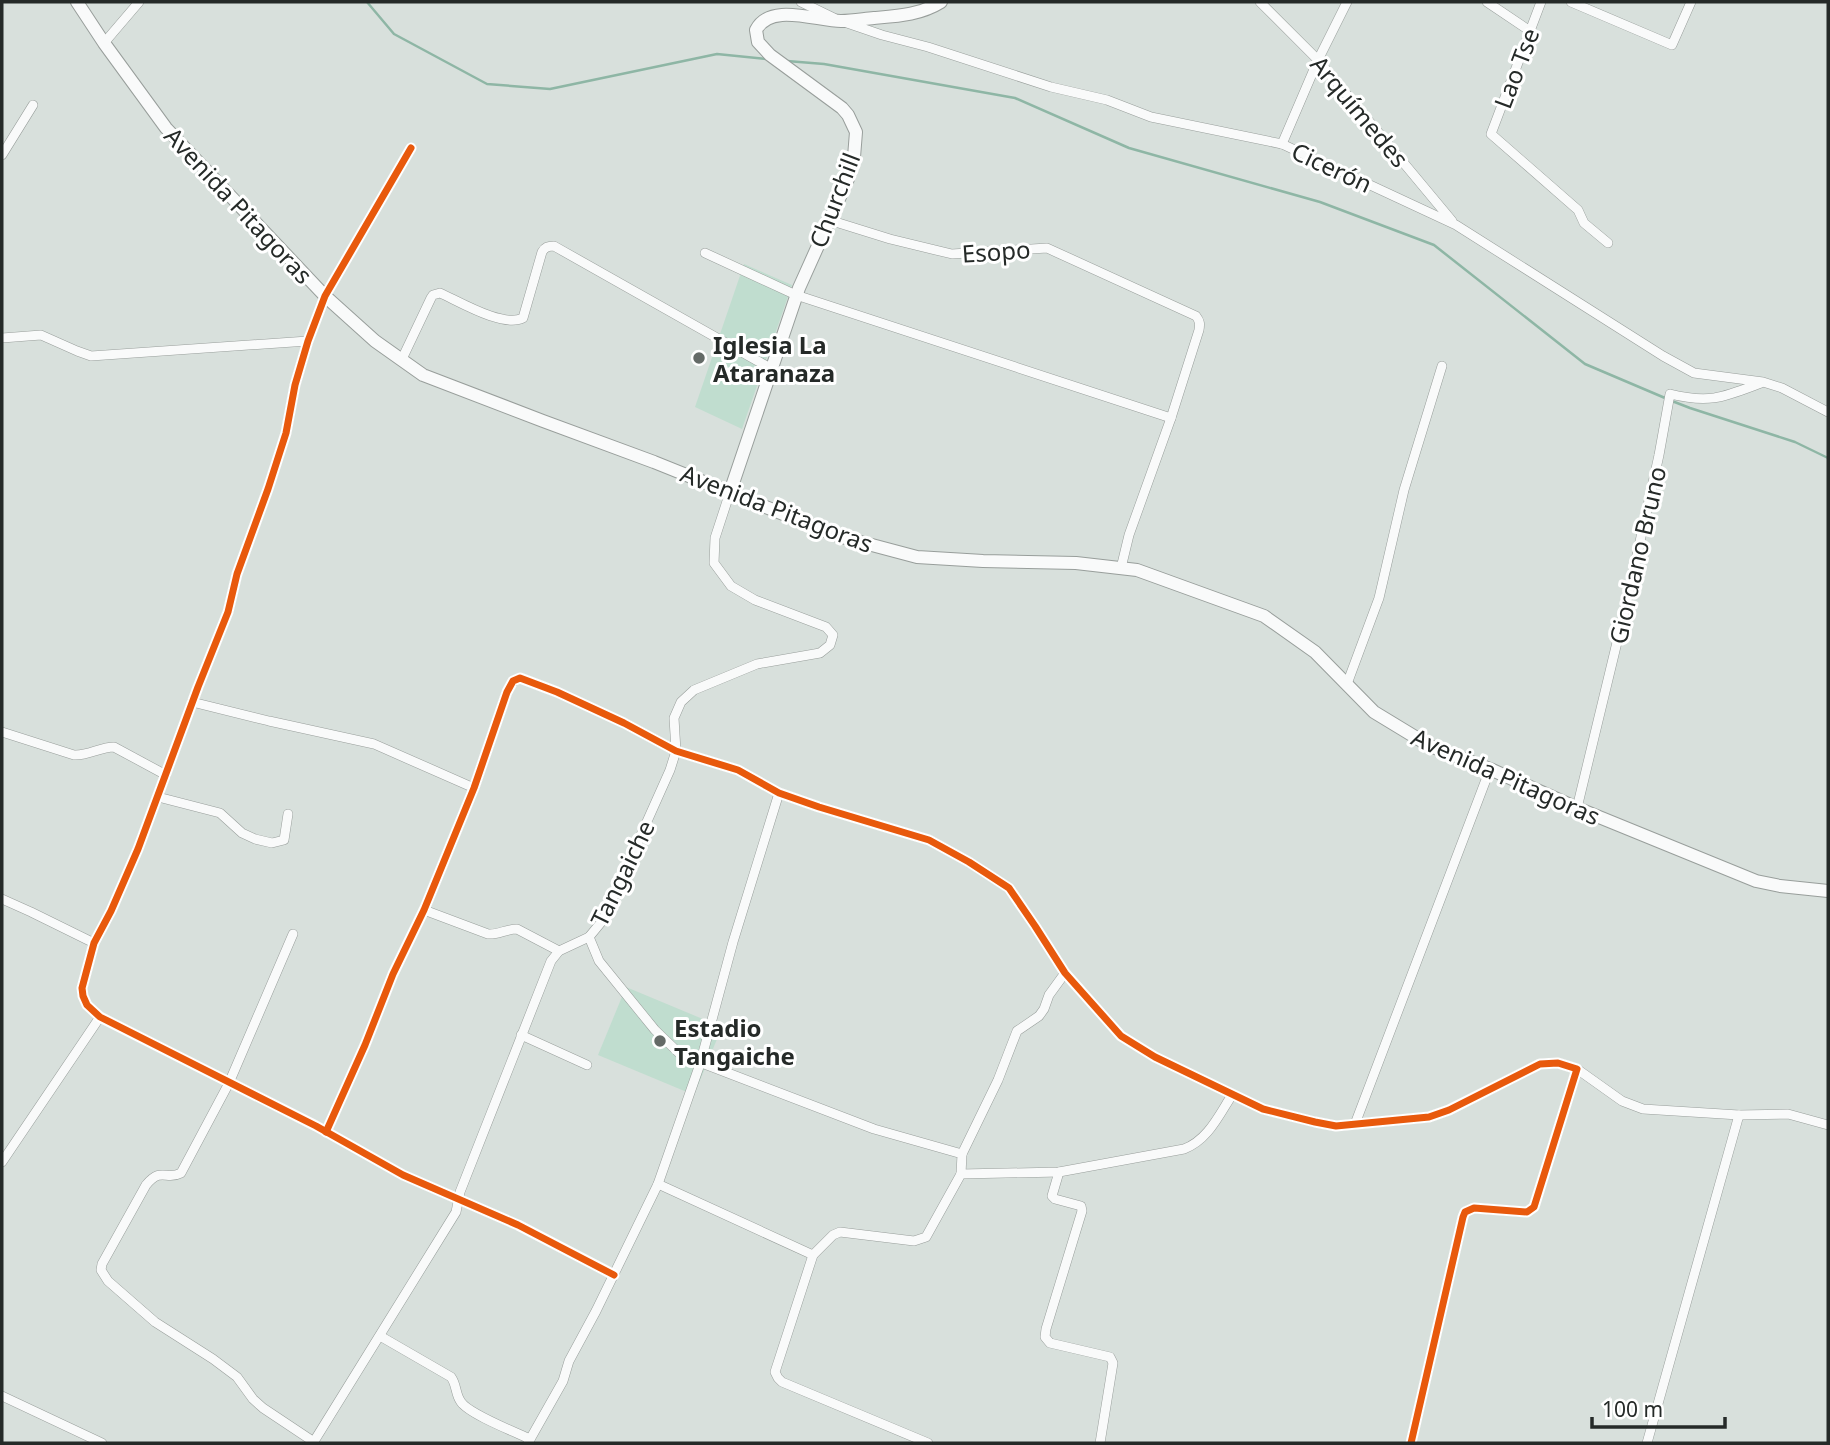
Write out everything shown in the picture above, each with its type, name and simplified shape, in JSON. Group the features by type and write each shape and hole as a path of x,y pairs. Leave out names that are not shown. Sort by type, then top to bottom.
{"main road":[{"name":"Avenida Pitagoras","path":"77,2 166,128 325,296 375,341 423,375 838,536 917,557 1076,563 1137,570 1264,616 1315,652 1374,712 1430,746 1756,881 1828,891"},
{"path":"840,21 909,15 941,2"},
{"name":"Churchill","path":"730,492 796,295 848,179 856,143 856,132 842,108 770,55 758,42 758,26 775,15 840,21"}],"street":[{"path":"104,43 139,2"},
{"name":"Cicerón","path":"802,2 840,21 882,35 1051,87 1107,100 1151,117 1282,144 1455,225 1694,373 1763,382 1782,388 1828,412"},
{"name":"Arquímedes","path":"1260,2 1318,60 1455,225"},
{"path":"1282,144 1318,60 1347,2"},
{"path":"1487,2 1530,31"},
{"name":"Lao Tse","path":"1541,2 1490,134 1578,210 1584,223 1608,243"},
{"path":"1572,2 1672,45 1691,2"},
{"path":"2,155 33,105"},
{"path":"411,148 325,296 295,385 286,433 237,574 228,612 122,887 94,943 82,988 83,996 87,1005 100,1017 173,1052 403,1175 518,1225 614,1275"},
{"name":"Esopo","path":"829,220 952,254 1047,248 1195,316 1200,323 1199,330 1171,418"},
{"path":"402,359 431,298 436,294 440,293 499,319 517,321 523,318 542,252 547,246 554,246 772,369"},
{"path":"705,253 796,295 1171,418 1129,535 1121,568"},
{"path":"2,338 41,335 91,356 309,341"},
{"path":"1347,684 1379,597 1404,490 1442,366"},
{"name":"Giordano Bruno","path":"1577,808 1626,605 1659,455 1669,395 1704,400 1724,397 1763,382"},
{"name":"Tangaiche","path":"559,951 589,937 603,920 670,770 676,751 674,718 681,702 694,690 757,664 820,653 830,645 833,635 826,627 755,600 731,586 714,563 715,538 730,492"},
{"path":"326,1132 393,974 424,910 474,788 507,692 513,681 520,678 624,723 676,751 738,770 779,793 929,840 969,862 1009,888 1065,973 1121,1037 1155,1058 1263,1109 1336,1126 1429,1117 1450,1110 1539,1064 1558,1063 1577,1069 1622,1101 1643,1110 1739,1115 1788,1114 1828,1125"},
{"path":"192,702 269,722 374,744 474,788"},
{"path":"2,732 74,755 114,747 166,775"},
{"path":"1355,1124 1490,769"},
{"path":"380,1336 450,1377 454,1381 458,1398 467,1408 529,1441 562,1381 569,1361 658,1184 700,1064 733,942 779,793"},
{"path":"158,797 220,813 242,833 272,843 284,840 288,814"},
{"path":"2,900 94,943"},
{"path":"293,934 229,1083 181,1173 174,1176 158,1174 146,1185 101,1269 107,1281 155,1322 214,1359 237,1377 263,1408 314,1442 456,1212 459,1198 551,961 559,951 516,929 488,934 424,910"},
{"path":"589,937 598,961 655,1030 681,1055 874,1129 962,1154"},
{"path":"928,1443 782,1382 775,1372 813,1255 832,1235 840,1232 914,1241 926,1237 961,1174 962,1154 998,1080 1017,1031 1039,1016 1049,995 1065,973"},
{"path":"2,1163 100,1017"},
{"path":"522,1035 587,1065"},
{"path":"1411,1443 1465,1212 1474,1208 1527,1212 1534,1207 1577,1069"},
{"path":"961,1174 1059,1172 1184,1149 1203,1139 1232,1095"},
{"path":"1647,1443 1739,1115"},
{"path":"1059,1172 1052,1196 1081,1206 1082,1211 1045,1337 1050,1343 1110,1357 1114,1363 1100,1443"},
{"path":"658,1184 813,1255"},
{"path":"2,1396 102,1443"}],"green space":[{"path":"744,264 792,285 742,429 695,407"},
{"path":"626,987 722,1027 694,1095 598,1055"}],"waterway":[{"path":"367,2 394,34 487,84 550,89 717,54 766,59"},
{"path":"787,61 824,64 1015,98 1129,148 1320,202 1434,245 1585,364 1665,398"},
{"path":"1672,401 1795,442 1828,458"}],"cycle path":[{"path":"411,148 325,296 308,341 295,385 286,433 237,574 228,612 138,849 94,943 82,988 83,996 87,1005 100,1017 316,1126 403,1175 518,1225 614,1275"},
{"path":"326,1132 393,974 424,910 474,788 507,692 513,681 520,678 624,723 676,751 738,770 779,793 929,840 969,862 1009,888 1065,973 1121,1036 1155,1057 1263,1109 1336,1126 1429,1117 1449,1110 1540,1064 1558,1063 1577,1069 1534,1207 1527,1212 1474,1208 1465,1212 1411,1443"}],"place":[{"name":"Iglesia La Ataranaza","path":"699,358"},
{"name":"Estadio Tangaiche","path":"660,1041"}]}
